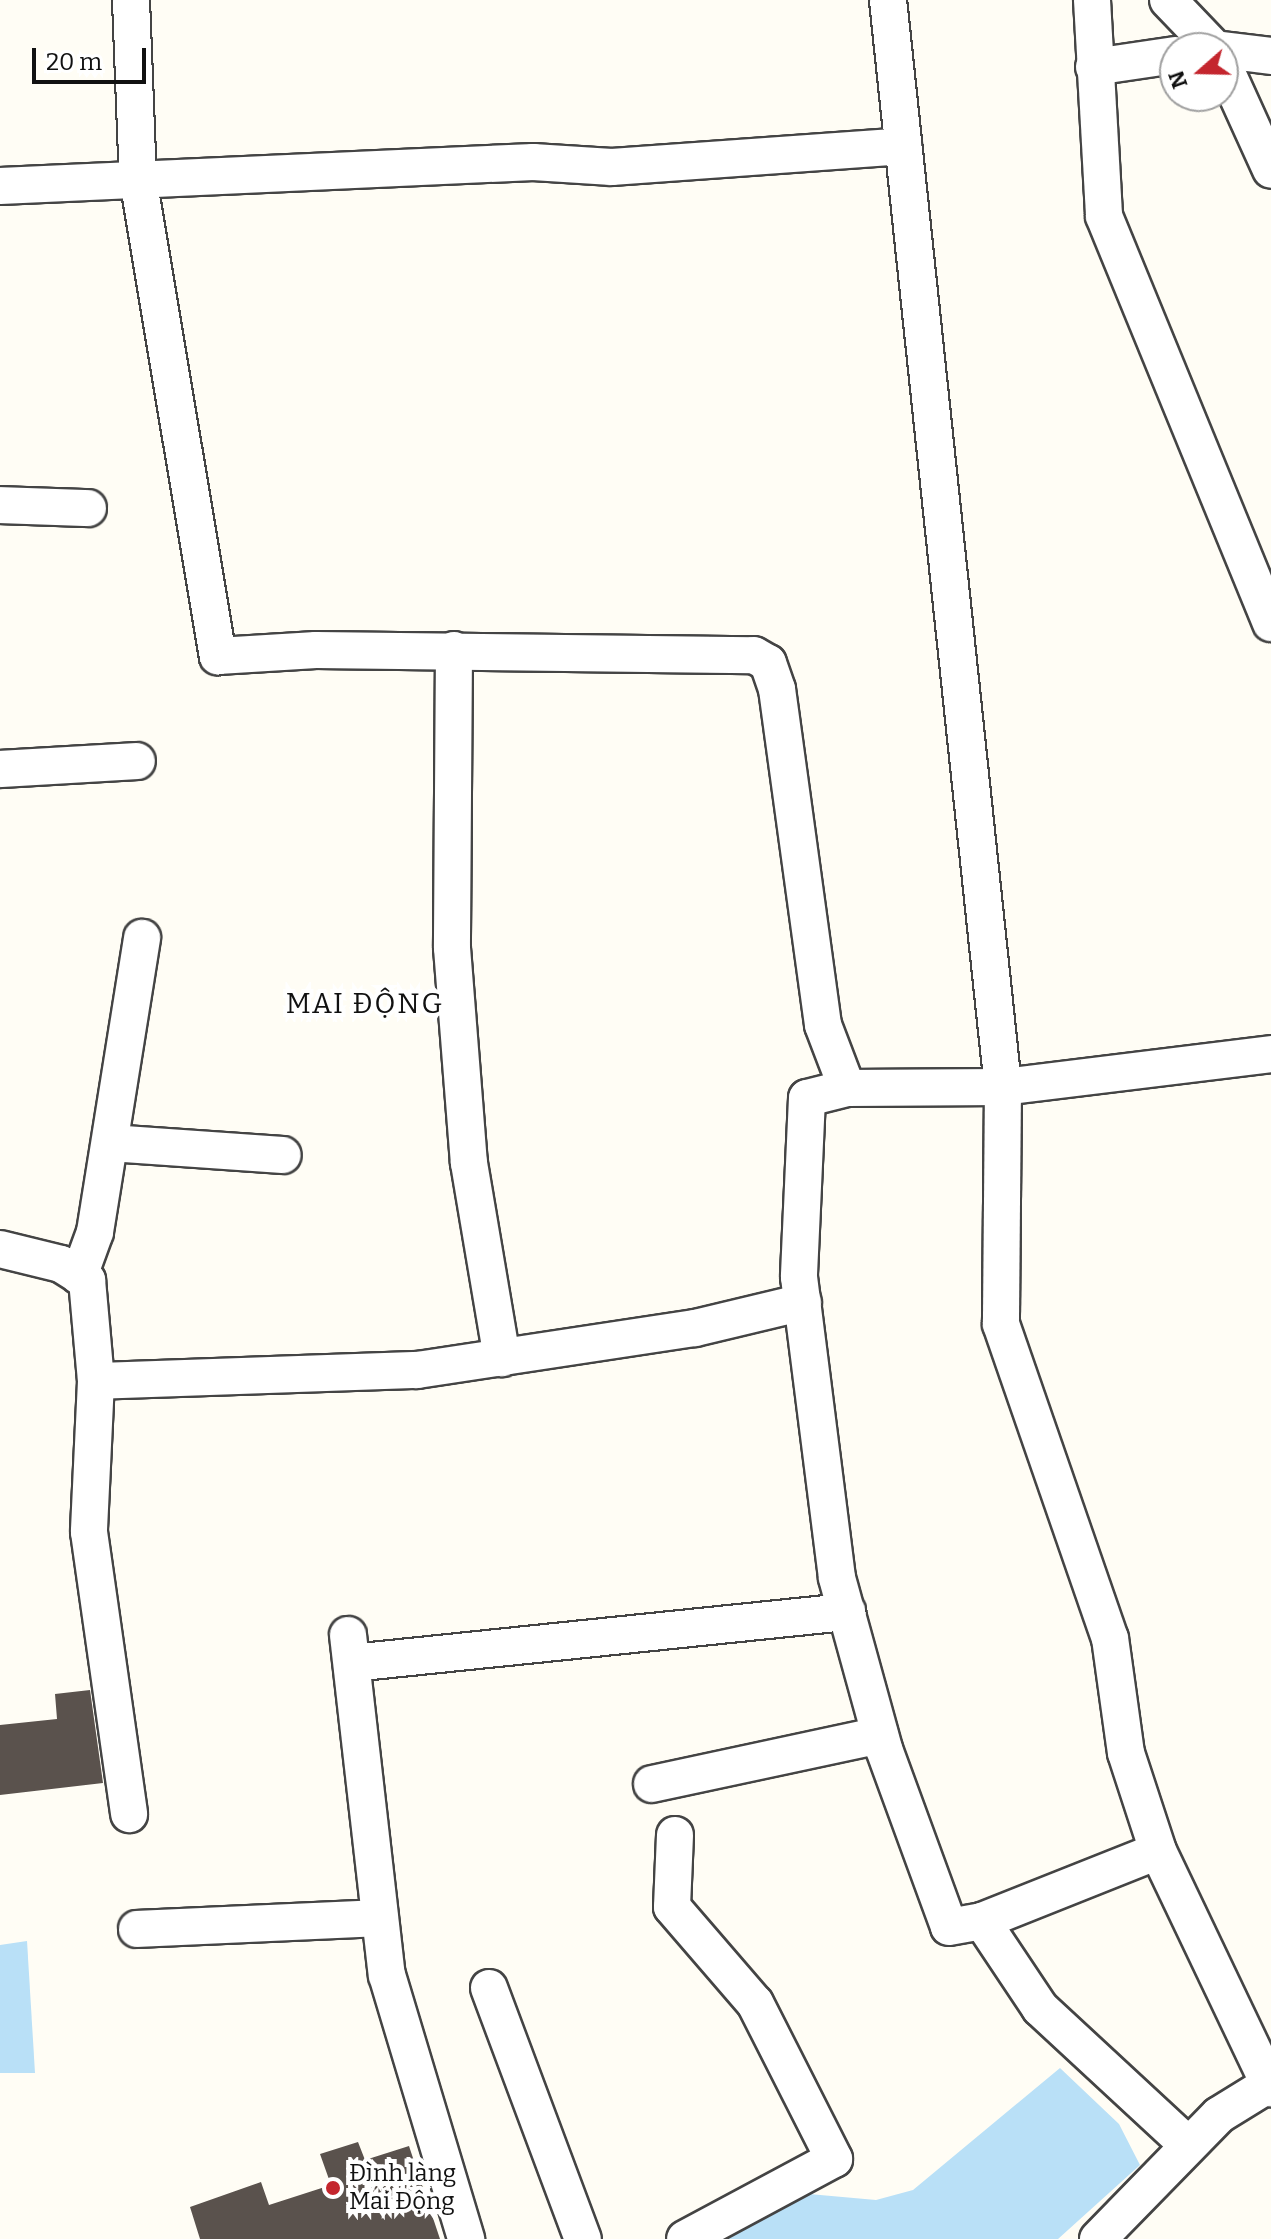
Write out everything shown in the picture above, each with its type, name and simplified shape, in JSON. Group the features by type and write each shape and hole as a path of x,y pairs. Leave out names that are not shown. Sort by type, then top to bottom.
{"street":[{"path":"131,0 138,179 218,656 454,650 754,655 768,663 788,751 823,1025 847,1088"},
{"path":"888,0 1003,1087 1001,1324 1110,1638 1126,1753 1158,1851 1270,2085 1219,2115 1098,2239"},
{"path":"1092,0 1104,216 1271,623"},
{"path":"1168,0 1199,32"},
{"path":"1239,52 1271,56"},
{"path":"1094,67 1159,57"},
{"path":"1239,99 1271,170"},
{"path":"0,186 533,162 612,167 903,146"},
{"path":"0,505 88,508"},
{"path":"454,650 452,948 469,1163 502,1358"},
{"path":"0,769 137,761"},
{"path":"79,1276 95,1232 142,938"},
{"path":"1158,1851 982,1921 949,1927 880,1735 837,1578 803,1302 801,1138 807,1098 847,1088 1003,1087 1271,1054"},
{"path":"110,1143 283,1155"},
{"path":"0,1249 61,1264 87,1280 96,1381 89,1532 129,1814"},
{"path":"96,1381 310,1377 502,1358 695,1328 803,1302"},
{"path":"466,2239 387,1975 350,1649 847,1612"},
{"path":"652,1784 880,1735"},
{"path":"675,1835 672,1907 755,2003 834,2159 685,2239"},
{"path":"137,1929 380,1918"},
{"path":"982,1921 1040,2008 1188,2145"},
{"path":"489,1988 583,2239"}],"water":[{"path":"27,1941 35,2073 0,2073 0,1945"},
{"path":"1060,2068 1119,2124 1140,2165 1058,2239 724,2239 809,2194 876,2200 913,2190"}],"building":[{"path":"90,1690 103,1783 0,1795 0,1725 57,1719 55,1694"},
{"name":"Đình làng Mai Động","path":"358,2142 365,2160 409,2146 440,2239 200,2239 190,2207 261,2182 269,2205 331,2185 320,2154"}],"place":[{"name":"Đình làng Mai Động","path":"333,2188"}],"district":[{"name":"MAI ĐỘNG","path":"365,1004"}]}
